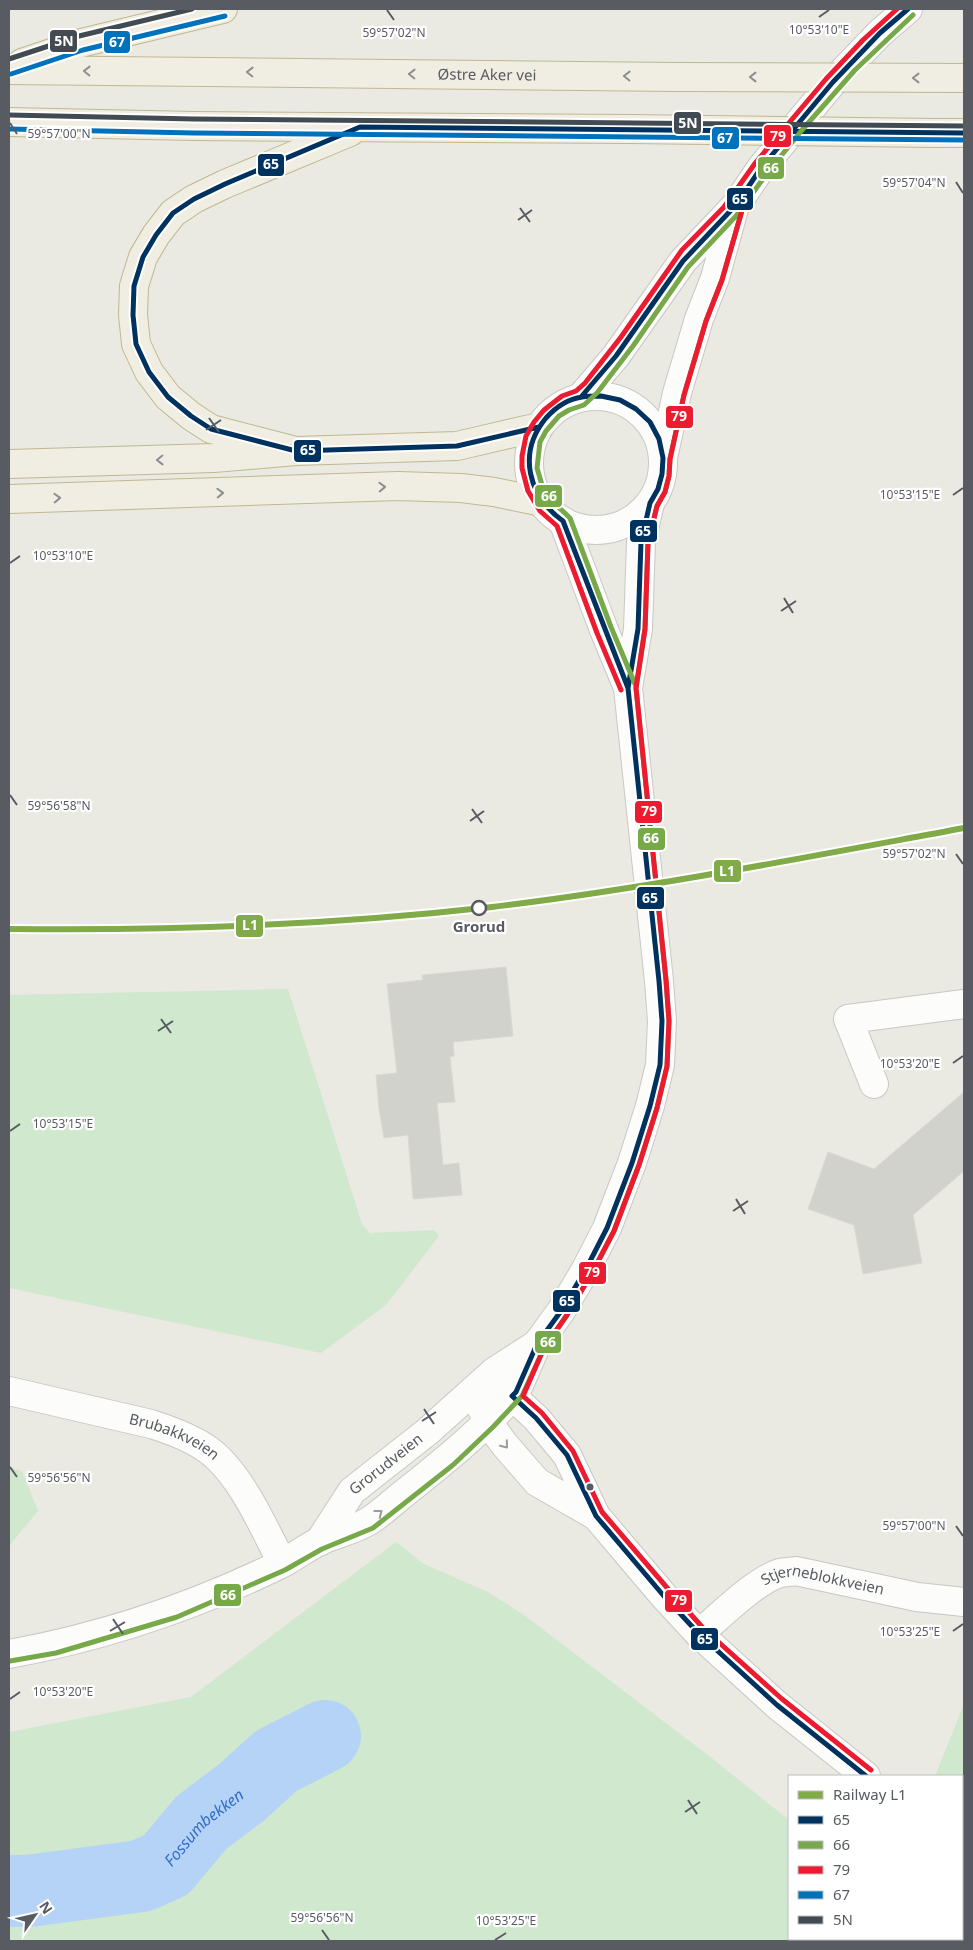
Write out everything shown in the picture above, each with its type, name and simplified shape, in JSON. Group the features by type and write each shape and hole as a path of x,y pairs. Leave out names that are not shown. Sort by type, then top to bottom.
{"highway":[{"path":"9,68 81,43 223,9"},
{"name":"Østre Aker vei","path":"9,68 676,77 964,78"},
{"path":"9,122 360,128 631,128 964,133"},
{"path":"296,451 211,429 191,416 168,397 149,372 136,344 133,316 134,286 143,257 173,213 194,199 226,184 360,128"},
{"path":"9,464 214,458 296,451 458,446 539,427"},
{"path":"9,499 398,486 478,490 542,502"}],"main road":[{"path":"581,397 616,356 683,261 736,205 761,168 833,82 880,33 908,9"},
{"path":"663,458 659,439 650,422 636,409 620,400 601,396 581,397 565,403 539,427 531,445 529,465 533,485 542,502 563,521 586,529 610,529 632,519 650,503 658,489 662,474 663,458 680,384 699,319 715,278 736,205"},
{"name":"Grorudveien","path":"9,1654 54,1646 174,1610 282,1563 319,1542 369,1521 448,1459 488,1422 516,1392 537,1344 566,1302 607,1228 632,1164 650,1106 660,1065 662,1021 659,981 628,688 638,629 641,542 650,503"},
{"name":"Grorudveien","path":"563,521 628,688"},
{"path":"874,1084 848,1019 964,1004"},
{"name":"Grorudveien","path":"319,1542 352,1491 427,1432 495,1371 537,1344"},
{"path":"596,1516 537,1482 504,1444 488,1422 481,1407 479,1386 498,1389 512,1396 536,1418 567,1455 596,1516 663,1596 699,1634 777,1705 865,1775"},
{"name":"Brubakkveien","path":"9,1391 151,1424 172,1431 208,1450 239,1484 282,1563"},
{"name":"Stjerneblokkveien","path":"699,1634 765,1580 780,1573 796,1571 917,1597 964,1602"}],"green space":[{"path":"288,989 362,1224 370,1233 434,1230 439,1236 386,1305 321,1353 9,1288 9,995"},
{"path":"9,1468 22,1471 38,1511 9,1546"},
{"path":"396,1542 424,1564 488,1592 524,1615 709,1756 788,1819 788,1940 942,1941 9,1941 9,1732 191,1697"},
{"path":"964,1704 964,1819 963,1775 935,1775"}],"building":[{"path":"506,967 513,1036 453,1042 454,1056 450,1057 455,1102 437,1103 443,1165 459,1163 462,1195 413,1199 408,1135 384,1138 379,1109 376,1075 397,1073 387,984 423,980 422,975"},
{"path":"964,1092 964,1171 913,1215 922,1263 863,1274 854,1225 808,1209 828,1152 874,1169"}],"waterway":[{"name":"Fossumbekken","path":"9,1891 28,1891 141,1876 166,1865 201,1823 242,1792 276,1761 325,1736"}],"rail line":[{"name":"L1","path":"9,929 251,926 372,918 492,907 610,891 964,828"}],"transit line":[{"name":"5N","path":"9,59 79,36 192,9"},
{"name":"79","path":"621,690 597,633 557,526 540,511 528,491 522,468 526,436 544,410 562,396 576,391 585,383 621,337 682,250 724,207 756,162 826,79 863,40 897,9"},
{"name":"65","path":"581,397 616,356 683,261 736,205 761,168 833,82 880,33 908,9"},
{"name":"66","path":"635,684 611,627 570,518 552,501 542,485 537,468 540,442 546,431 559,416 584,405 597,393 633,346 688,267 736,216 802,130 855,70 913,15"},
{"name":"67","path":"11,74 83,50 225,16"},
{"name":"5N","path":"9,115 194,119 964,126"},
{"name":"65","path":"539,427 457,446 296,451 211,429 191,416 168,397 149,372 136,344 133,315 134,286 143,257 156,235 173,213 194,199 360,127 964,133"},
{"name":"67","path":"9,129 194,133 964,140"},
{"name":"66","path":"10,1661 56,1653 177,1617 285,1570 322,1549 373,1528 453,1465 522,1396 544,1348 567,1315 614,1231 639,1165 657,1108 667,1067 669,1021 666,980 636,688 645,629 648,543 657,506 665,492 669,476 670,459 684,395 706,321 722,280 743,207"},
{"name":"79","path":"743,207 722,280 706,321 684,395 670,459 669,476 665,492 657,506 648,543 645,629 636,688 666,980 669,1021 667,1066 657,1108 639,1165 614,1231 567,1315 544,1348 523,1396 542,1413 573,1451 602,1512 704,1629 782,1699 871,1770"},
{"name":"65","path":"601,396 620,400 636,409 650,422 659,439 663,458 662,474 658,489 650,503 641,542 638,629 628,688 563,521 551,511 542,499 530,473 529,459 532,445 537,431 546,418 567,402 577,398 601,396"},
{"name":"65","path":"628,688 659,981 662,1021 660,1065 650,1106 632,1163 607,1228 586,1269 561,1311 537,1344 516,1392 512,1396 536,1418 567,1455 596,1516 699,1634 777,1705 865,1775"}],"place":[{"name":"Grorud","path":"479,908"}]}
